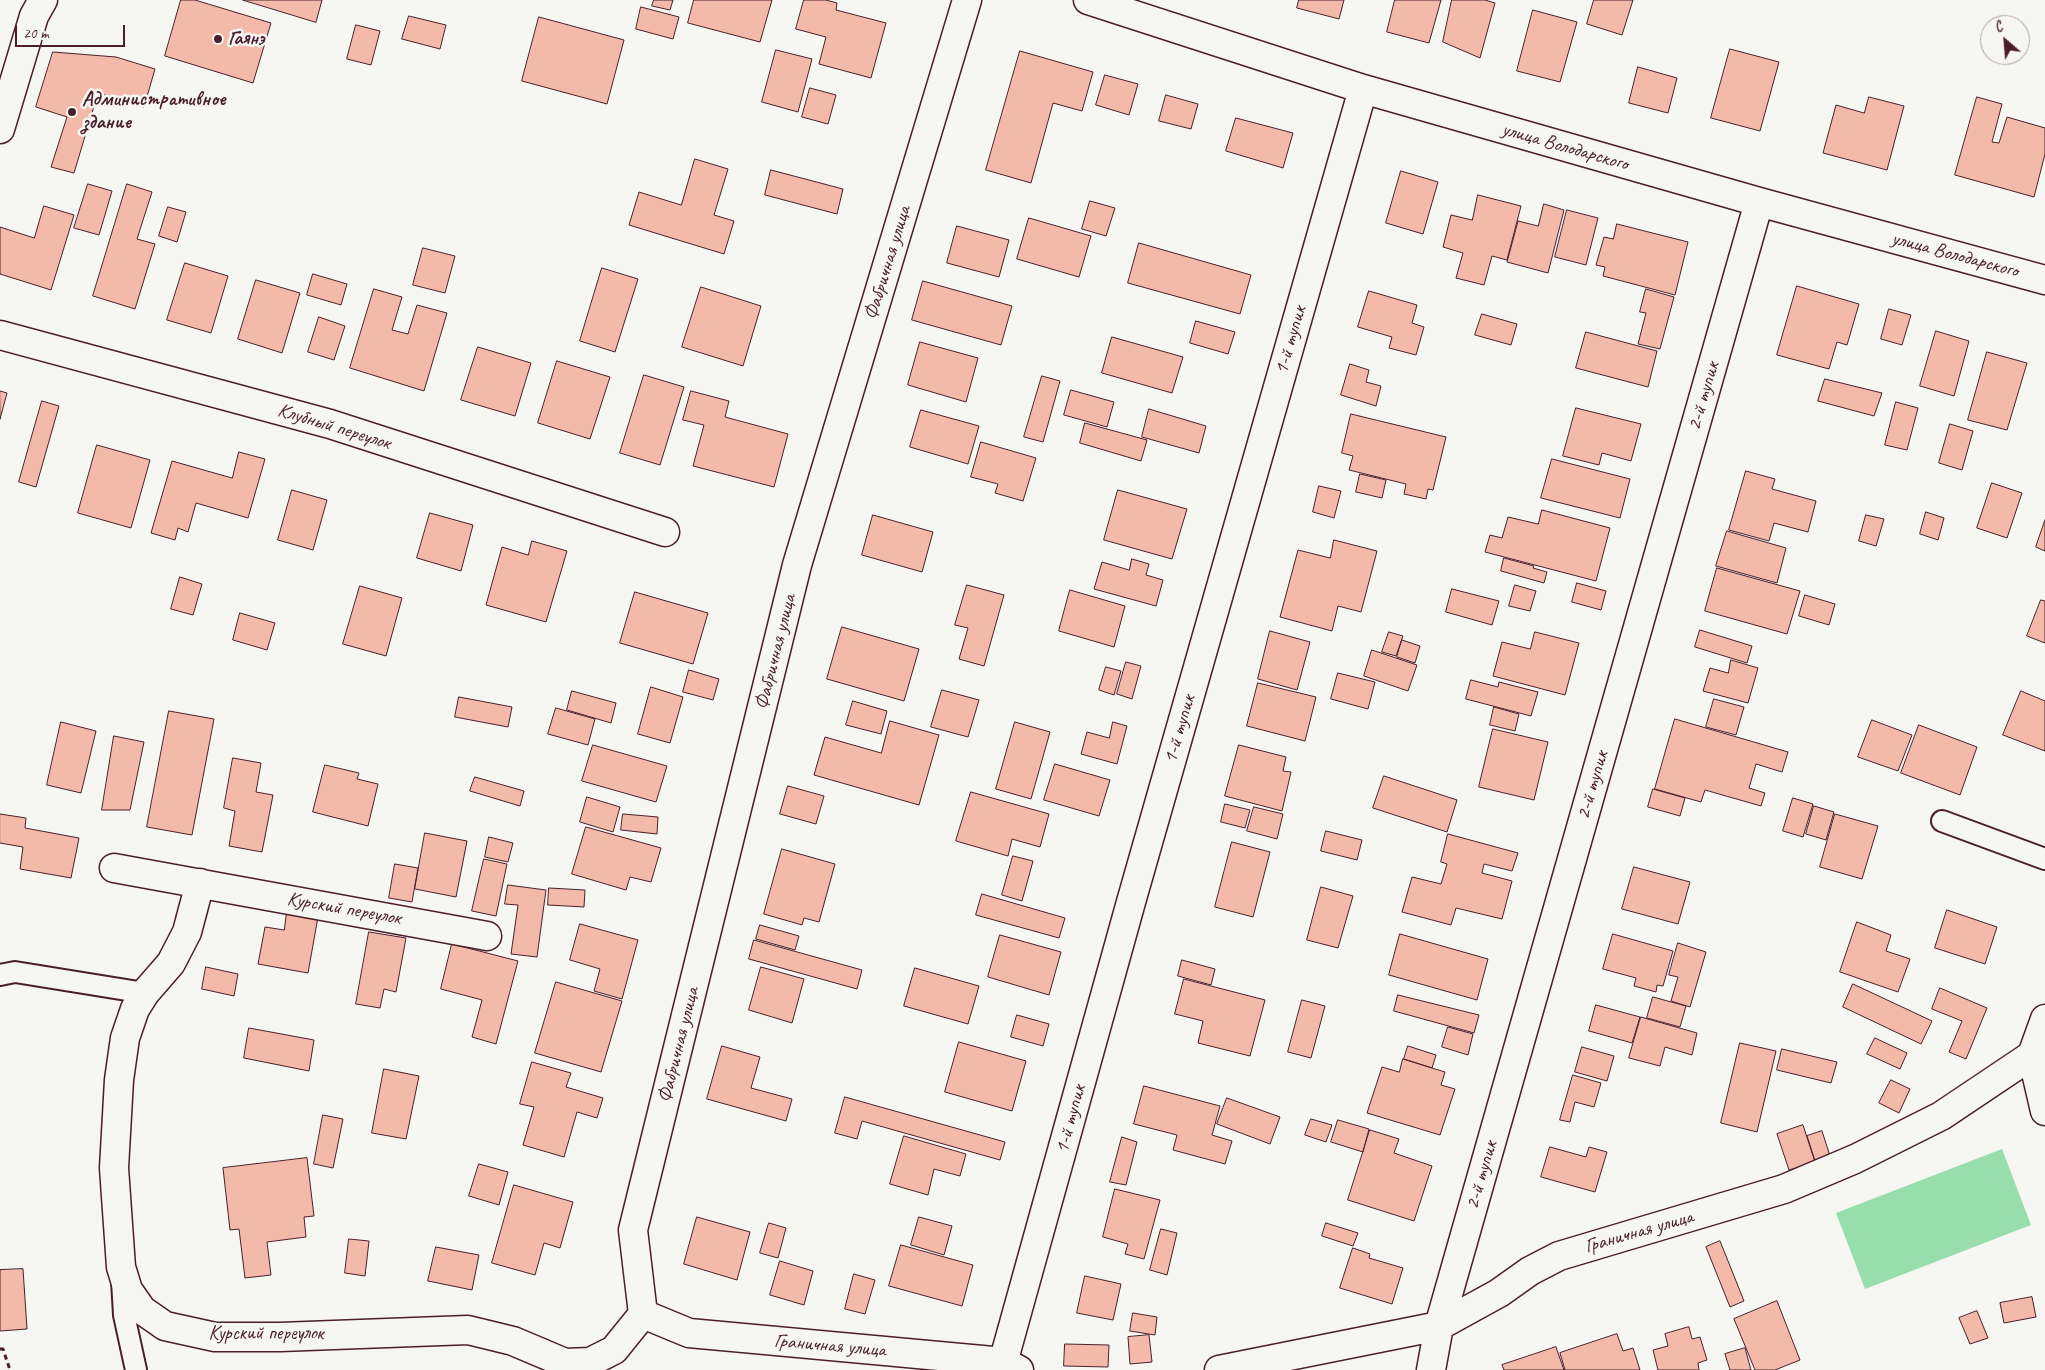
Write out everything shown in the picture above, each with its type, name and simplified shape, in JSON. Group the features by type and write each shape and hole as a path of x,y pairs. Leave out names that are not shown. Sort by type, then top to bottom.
{"street":[{"path":"0,128 34,16 43,0"},
{"name":"Фабричная улица","path":"644,1314 633,1230 797,565 967,0"},
{"name":"улица Володарского","path":"1088,0 1363,89 1759,202 2045,280"},
{"name":"1-й тупик","path":"1008,1367 1131,902 1363,89"},
{"name":"2-й тупик","path":"1430,1370 1439,1326 1759,202"},
{"name":"Клубный переулок","path":"0,335 330,424 665,532"},
{"name":"Курский переулок","path":"114,868 487,936"},
{"name":"Курский переулок","path":"200,883 187,932 171,963 145,993 135,1009 125,1038 119,1080 114,1168 121,1267 128,1290 142,1310 165,1326 215,1337 280,1337 468,1330 513,1341 565,1363 590,1362 614,1350 644,1314"},
{"path":"2045,1019 2038,1053 2045,1112"},
{"name":"Граничная улица","path":"1219,1370 1439,1326 1499,1294 1530,1271 1559,1256 1784,1189 1855,1159 1941,1116 2038,1053"},
{"name":"Граничная улица","path":"644,1314 689,1333 1008,1367"}],"lane":[{"path":"1942,821 2045,859"},
{"path":"0,975 15,972 145,993"},
{"path":"121,1267 124,1316 136,1370"}],"path":[{"path":"0,1349 3,1349 10,1370"}],"green space":[{"path":"2002,1149 2031,1225 1865,1289 1836,1213"}],"building":[{"name":"Гаянэ","path":"181,0 195,0 271,23 253,83 165,56"},
{"path":"243,0 322,0 316,22"},
{"path":"654,0 673,0 670,10 652,6"},
{"path":"694,0 772,0 760,42 688,23"},
{"path":"804,0 826,0 837,3 836,10 886,23 871,78 819,64 826,37 796,29"},
{"path":"1299,0 1344,0 1339,19 1297,8"},
{"path":"1395,0 1441,0 1429,43 1387,32"},
{"path":"1452,0 1485,0 1495,3 1480,58 1443,42"},
{"path":"1594,0 1633,0 1622,35 1587,24"},
{"path":"641,7 679,17 673,39 636,29"},
{"path":"1533,10 1577,22 1560,82 1517,71"},
{"path":"409,16 446,25 440,49 402,39"},
{"path":"539,17 624,40 607,104 522,81"},
{"path":"356,25 380,31 371,65 347,59"},
{"path":"1730,49 1779,62 1760,131 1711,118"},
{"path":"776,50 812,59 798,112 762,102"},
{"path":"1020,51 1093,72 1082,111 1053,103 1031,183 986,170"},
{"name":"Административное здание","path":"53,52 116,57 155,69 144,107 98,93 74,173 51,167 67,117 36,107"},
{"path":"1638,67 1677,78 1668,113 1629,103"},
{"path":"1105,75 1138,84 1129,115 1096,105"},
{"path":"810,88 836,95 828,124 802,117"},
{"path":"1166,95 1198,104 1191,129 1159,121"},
{"path":"1869,97 1904,106 1887,170 1823,153 1836,105 1864,113"},
{"path":"1977,97 2002,104 1992,142 1999,143 2007,117 2045,128 2045,154 2034,197 1955,175"},
{"path":"1236,118 1293,133 1283,168 1226,151"},
{"path":"695,159 728,169 714,215 734,221 724,254 629,225 639,192 681,205"},
{"path":"771,170 843,189 837,214 765,195"},
{"path":"1401,171 1438,182 1423,234 1386,223"},
{"path":"88,184 112,191 99,235 74,228"},
{"path":"127,184 152,192 137,239 155,244 135,309 93,296"},
{"path":"1478,195 1521,206 1507,260 1492,256 1484,285 1456,278 1463,253 1443,247 1451,215 1472,220"},
{"path":"1090,201 1115,208 1106,236 1082,229"},
{"path":"1544,204 1564,210 1548,273 1507,262 1518,221 1538,226"},
{"path":"44,206 74,215 51,290 0,274 0,227 34,238"},
{"path":"168,207 186,212 177,242 159,236"},
{"path":"1567,210 1598,218 1586,265 1555,257"},
{"path":"1029,218 1091,236 1079,277 1017,259"},
{"path":"1617,224 1688,242 1675,295 1603,276 1605,267 1596,265 1604,237 1613,239"},
{"path":"957,226 1009,240 999,277 947,263"},
{"path":"1139,243 1251,275 1240,314 1128,283"},
{"path":"423,248 455,256 445,293 413,285"},
{"path":"185,263 228,276 211,333 167,320"},
{"path":"602,268 638,279 615,352 580,341"},
{"path":"313,274 347,284 341,305 307,295"},
{"path":"256,280 300,293 282,353 238,339"},
{"path":"923,281 1012,306 1001,345 912,320"},
{"path":"1797,286 1859,304 1847,345 1837,342 1829,369 1777,355"},
{"path":"701,287 761,306 743,366 682,347"},
{"path":"374,289 402,297 392,330 408,334 417,305 447,313 424,391 350,368"},
{"path":"1646,289 1674,297 1660,349 1638,344 1646,313 1640,312"},
{"path":"1369,291 1417,305 1412,323 1424,327 1416,355 1389,348 1392,337 1358,327"},
{"path":"1889,309 1911,315 1902,345 1881,339"},
{"path":"1482,314 1517,324 1511,345 1475,335"},
{"path":"319,317 345,326 334,360 308,352"},
{"path":"1196,321 1235,332 1228,354 1190,343"},
{"path":"1936,331 1969,341 1954,396 1920,386"},
{"path":"1586,332 1657,351 1648,387 1576,368"},
{"path":"1112,337 1183,357 1172,393 1102,373"},
{"path":"920,342 978,358 966,402 908,385"},
{"path":"478,347 531,363 515,416 461,400"},
{"path":"1987,352 2027,363 2007,430 1968,420"},
{"path":"557,361 610,377 590,439 538,423"},
{"path":"1350,364 1369,370 1366,382 1381,386 1376,406 1341,395"},
{"path":"644,375 684,387 660,465 620,453"},
{"path":"1042,376 1060,381 1043,442 1024,437"},
{"path":"1825,379 1882,393 1874,416 1818,401"},
{"path":"1071,390 1114,402 1107,427 1064,415"},
{"path":"0,391 7,393 0,419"},
{"path":"691,391 729,401 725,417 788,434 774,487 693,466 704,425 683,420"},
{"path":"42,401 59,406 36,487 19,482"},
{"path":"1896,402 1918,408 1907,450 1885,445"},
{"path":"1576,408 1641,424 1631,461 1602,453 1599,465 1563,456"},
{"path":"1149,409 1206,426 1199,453 1142,437"},
{"path":"921,410 979,426 968,464 910,447"},
{"path":"1351,414 1446,437 1433,490 1428,489 1426,499 1404,494 1406,484 1349,470 1353,456 1342,453"},
{"path":"1085,423 1147,440 1141,461 1080,443"},
{"path":"1950,424 1973,431 1962,470 1939,463"},
{"path":"981,442 1036,458 1023,501 995,493 998,484 971,477"},
{"path":"97,445 150,460 131,528 78,513"},
{"path":"239,452 265,459 248,518 196,503 188,532 178,528 175,540 151,533 172,461 232,478"},
{"path":"1552,459 1630,479 1620,518 1541,498"},
{"path":"1746,471 1775,479 1772,489 1816,501 1808,532 1774,523 1769,541 1729,530"},
{"path":"1360,474 1386,480 1382,498 1356,492"},
{"path":"1992,483 2022,493 2007,538 1977,528"},
{"path":"1319,486 1341,491 1334,518 1313,512"},
{"path":"292,490 327,500 313,550 278,540"},
{"path":"1118,490 1187,509 1172,559 1104,540"},
{"path":"1542,510 1610,528 1596,581 1485,552 1490,535 1502,538 1508,517 1538,524"},
{"path":"1926,512 1944,518 1938,540 1920,534"},
{"path":"430,513 473,525 461,571 417,558"},
{"path":"873,515 933,532 922,572 862,555"},
{"path":"1866,515 1884,519 1876,546 1859,541"},
{"path":"2045,520 2045,551 2036,547"},
{"path":"1727,531 1786,548 1777,583 1716,566"},
{"path":"1334,540 1377,551 1361,612 1338,606 1332,631 1280,617 1298,550 1330,558"},
{"path":"532,541 567,551 546,622 486,605 502,547 528,555"},
{"path":"1504,558 1534,566 1533,568 1547,572 1544,583 1501,571"},
{"path":"1132,559 1149,564 1146,575 1163,580 1156,606 1094,589 1102,562 1129,570"},
{"path":"1717,568 1800,591 1787,634 1705,611"},
{"path":"180,577 202,584 193,615 171,609"},
{"path":"1577,583 1606,591 1601,610 1572,602"},
{"path":"967,585 1004,595 984,666 959,659 968,628 955,625"},
{"path":"1515,585 1536,591 1530,611 1509,606"},
{"path":"360,586 402,598 386,656 343,644"},
{"path":"1452,589 1499,601 1492,625 1446,612"},
{"path":"1070,590 1125,606 1114,647 1059,631"},
{"path":"635,592 708,613 693,664 620,643"},
{"path":"1805,595 1835,604 1829,625 1799,616"},
{"path":"2041,600 2045,601 2045,643 2027,636"},
{"path":"240,613 275,623 267,650 233,640"},
{"path":"842,627 919,649 904,701 827,679"},
{"path":"1700,630 1752,646 1747,663 1695,647"},
{"path":"1270,631 1310,642 1297,690 1258,679"},
{"path":"1389,632 1403,636 1396,656 1382,652"},
{"path":"1535,632 1579,643 1565,695 1493,676 1502,642 1530,649"},
{"path":"1402,640 1420,646 1415,663 1397,657"},
{"path":"1372,650 1417,665 1408,691 1364,676"},
{"path":"1731,660 1758,668 1748,703 1703,691 1710,668 1728,673"},
{"path":"1126,662 1141,666 1132,699 1117,694"},
{"path":"1106,667 1121,671 1114,695 1099,690"},
{"path":"689,670 719,679 713,700 683,692"},
{"path":"1338,673 1375,682 1368,709 1331,699"},
{"path":"1471,680 1498,687 1499,682 1538,692 1531,716 1466,699"},
{"path":"1258,683 1316,697 1305,741 1247,726"},
{"path":"651,687 683,697 670,743 638,734"},
{"path":"942,690 979,700 968,737 931,727"},
{"path":"572,691 616,703 611,723 567,710"},
{"path":"2021,691 2045,701 2045,751 2003,735"},
{"path":"459,697 512,707 508,727 455,717"},
{"path":"1714,699 1744,707 1736,735 1706,727"},
{"path":"853,701 887,711 881,734 846,725"},
{"path":"1494,707 1519,714 1515,731 1490,725"},
{"path":"556,708 595,719 588,745 548,734"},
{"path":"169,711 214,719 192,835 147,827"},
{"path":"1675,719 1788,752 1782,772 1756,764 1749,788 1765,793 1761,806 1705,790 1701,802 1655,789"},
{"path":"1872,720 1912,735 1898,771 1858,757"},
{"path":"890,721 939,735 919,805 814,775 825,737 881,753"},
{"path":"61,722 96,731 81,793 47,785"},
{"path":"1015,722 1050,732 1031,799 996,789"},
{"path":"1113,722 1127,726 1117,764 1081,754 1087,732 1109,738"},
{"path":"1919,725 1977,747 1960,795 1901,773"},
{"path":"1493,729 1548,742 1534,800 1479,787"},
{"path":"114,736 144,742 130,810 102,810"},
{"path":"593,745 667,766 656,802 582,781"},
{"path":"1239,745 1286,757 1283,771 1291,772 1282,811 1225,796"},
{"path":"233,758 261,763 256,792 273,795 262,852 229,846 235,811 224,808"},
{"path":"1055,764 1110,780 1099,816 1044,800"},
{"path":"325,765 359,773 357,779 378,784 368,826 313,812"},
{"path":"1384,776 1457,800 1447,832 1373,808"},
{"path":"475,777 524,791 520,806 470,791"},
{"path":"788,786 824,796 816,824 780,814"},
{"path":"1653,789 1685,798 1680,816 1648,807"},
{"path":"971,792 1049,814 1040,847 1012,839 1008,856 956,841"},
{"path":"587,797 620,807 613,832 580,822"},
{"path":"1793,798 1813,804 1803,837 1783,831"},
{"path":"1225,804 1250,810 1245,828 1221,822"},
{"path":"1814,806 1834,812 1826,840 1806,834"},
{"path":"1254,807 1283,814 1277,839 1247,831"},
{"path":"0,814 26,818 25,828 79,838 71,878 20,869 23,847 0,843"},
{"path":"623,814 658,817 657,834 621,830"},
{"path":"1835,814 1878,826 1862,879 1820,867"},
{"path":"586,827 661,848 651,882 630,877 626,890 572,874"},
{"path":"1326,831 1362,840 1357,860 1321,851"},
{"path":"425,833 467,841 456,897 415,889"},
{"path":"1448,834 1518,853 1512,871 1484,864 1482,873 1512,881 1502,919 1456,908 1451,925 1402,912 1412,877 1441,884 1447,864 1441,862"},
{"path":"489,837 513,843 508,862 485,857"},
{"path":"1232,842 1270,852 1253,917 1215,907"},
{"path":"782,849 835,864 819,922 804,918 802,925 764,914"},
{"path":"1013,856 1033,861 1022,901 1002,895"},
{"path":"484,859 507,864 496,916 472,911"},
{"path":"395,864 418,868 412,902 389,898"},
{"path":"1634,867 1690,882 1678,924 1622,909"},
{"path":"508,885 546,890 537,957 511,954 518,905 505,904"},
{"path":"1321,887 1353,896 1338,948 1307,940"},
{"path":"549,888 585,890 584,907 548,905"},
{"path":"982,894 1065,918 1059,938 976,915"},
{"path":"1947,910 1997,927 1985,964 1935,948"},
{"path":"287,911 318,917 308,973 258,964 265,927 284,930"},
{"path":"1857,922 1891,935 1886,951 1910,959 1898,992 1840,972"},
{"path":"580,924 638,940 622,999 594,991 600,969 570,960"},
{"path":"760,925 799,936 795,950 756,939"},
{"path":"369,932 406,938 396,992 384,989 380,1008 356,1004"},
{"path":"1400,934 1488,959 1477,1000 1389,975"},
{"path":"1613,934 1673,951 1663,986 1657,985 1656,992 1634,986 1636,978 1603,969"},
{"path":"1000,935 1061,952 1049,995 988,977"},
{"path":"754,940 862,970 857,989 749,959"},
{"path":"1678,943 1706,952 1690,1007 1671,1001 1678,977 1669,975"},
{"path":"452,944 518,961 496,1044 472,1037 482,1000 441,989"},
{"path":"1182,960 1215,969 1211,985 1178,976"},
{"path":"206,967 238,974 234,996 202,989"},
{"path":"761,967 804,979 792,1023 749,1010"},
{"path":"915,968 979,986 968,1024 904,1006"},
{"path":"1184,979 1265,1000 1250,1056 1198,1043 1203,1021 1175,1014"},
{"path":"556,982 622,1001 601,1072 535,1053"},
{"path":"1853,984 1932,1021 1921,1044 1843,1007"},
{"path":"1940,988 1987,1008 1966,1059 1949,1052 1962,1021 1932,1009"},
{"path":"1398,995 1479,1015 1474,1033 1394,1011"},
{"path":"1653,997 1686,1006 1680,1027 1647,1018"},
{"path":"1302,1000 1325,1006 1311,1058 1288,1052"},
{"path":"1596,1005 1640,1017 1632,1043 1589,1031"},
{"path":"1017,1015 1049,1024 1043,1046 1011,1037"},
{"path":"1641,1017 1697,1033 1692,1055 1665,1047 1660,1066 1629,1058"},
{"path":"1448,1027 1473,1034 1468,1055 1442,1047"},
{"path":"249,1028 314,1040 309,1071 244,1058"},
{"path":"1875,1038 1907,1053 1900,1069 1867,1054"},
{"path":"959,1042 1026,1061 1012,1111 945,1092"},
{"path":"1740,1043 1776,1051 1757,1132 1721,1123"},
{"path":"722,1046 760,1057 751,1088 792,1099 786,1121 707,1099"},
{"path":"1408,1046 1436,1055 1432,1068 1404,1059"},
{"path":"1582,1047 1614,1056 1607,1081 1575,1072"},
{"path":"1782,1049 1837,1062 1831,1083 1777,1070"},
{"path":"1403,1059 1445,1072 1441,1085 1455,1089 1440,1135 1367,1113 1382,1067 1399,1072"},
{"path":"532,1062 571,1073 566,1087 603,1098 597,1118 577,1112 564,1157 523,1145 534,1107 520,1104"},
{"path":"384,1069 419,1076 406,1139 372,1133"},
{"path":"1573,1075 1601,1083 1594,1107 1575,1102 1570,1122 1560,1120"},
{"path":"1891,1080 1910,1089 1899,1113 1879,1103"},
{"path":"1144,1086 1220,1106 1212,1135 1232,1141 1225,1164 1173,1150 1177,1135 1134,1124"},
{"path":"845,1097 1005,1142 1000,1160 862,1121 857,1139 835,1133"},
{"path":"1227,1098 1280,1117 1270,1144 1217,1124"},
{"path":"323,1115 343,1119 333,1168 314,1164"},
{"path":"1311,1119 1332,1125 1326,1142 1305,1135"},
{"path":"1338,1120 1369,1129 1363,1152 1331,1142"},
{"path":"1803,1125 1815,1162 1789,1170 1777,1134"},
{"path":"1370,1130 1399,1139 1394,1153 1432,1166 1414,1221 1348,1200"},
{"path":"1822,1131 1830,1156 1815,1161 1807,1136"},
{"path":"904,1136 966,1154 960,1176 934,1169 928,1195 890,1184"},
{"path":"1122,1137 1137,1142 1126,1185 1110,1182"},
{"path":"1550,1147 1586,1157 1589,1147 1607,1152 1595,1192 1541,1177"},
{"path":"307,1158 314,1216 304,1217 306,1237 267,1242 271,1275 245,1278 239,1229 230,1230 223,1168"},
{"path":"479,1164 508,1172 499,1205 469,1196"},
{"path":"514,1185 573,1202 560,1248 544,1243 535,1275 492,1263"},
{"path":"1115,1189 1160,1200 1144,1259 1125,1254 1128,1244 1103,1237"},
{"path":"697,1217 750,1232 737,1280 684,1264"},
{"path":"919,1217 952,1226 944,1255 911,1245"},
{"path":"769,1223 786,1228 778,1258 760,1253"},
{"path":"1326,1223 1358,1233 1353,1246 1322,1236"},
{"path":"1161,1229 1177,1233 1167,1275 1150,1270"},
{"path":"349,1239 369,1241 365,1276 345,1273"},
{"path":"1720,1241 1744,1301 1730,1307 1706,1247"},
{"path":"901,1245 973,1265 962,1306 889,1286"},
{"path":"436,1247 479,1255 472,1290 428,1281"},
{"path":"1353,1248 1370,1254 1369,1258 1403,1268 1392,1304 1340,1288"},
{"path":"780,1261 813,1271 804,1305 770,1295"},
{"path":"23,1269 27,1329 0,1331 0,1270"},
{"path":"854,1274 875,1280 865,1314 845,1309"},
{"path":"1085,1276 1121,1284 1113,1320 1077,1313"},
{"path":"2032,1297 2036,1317 2004,1323 2000,1303"},
{"path":"1777,1301 1800,1360 1775,1370 1755,1370 1734,1319"},
{"path":"1977,1311 1988,1338 1970,1344 1959,1318"},
{"path":"1133,1313 1157,1317 1155,1335 1130,1331"},
{"path":"1689,1327 1692,1339 1700,1337 1707,1360 1698,1363 1699,1370 1658,1370 1653,1350 1668,1346 1665,1334"},
{"path":"1617,1334 1623,1351 1633,1348 1640,1370 1565,1370 1560,1353"},
{"path":"1149,1335 1152,1362 1130,1364 1128,1337"},
{"path":"1065,1344 1109,1345 1108,1367 1064,1366"},
{"path":"1556,1347 1564,1370 1504,1370 1502,1365"},
{"path":"1745,1348 1751,1370 1730,1370 1725,1354"}],"place":[{"name":"Гаянэ","path":"218,39"},
{"name":"Административное здание","path":"72,112"}]}
